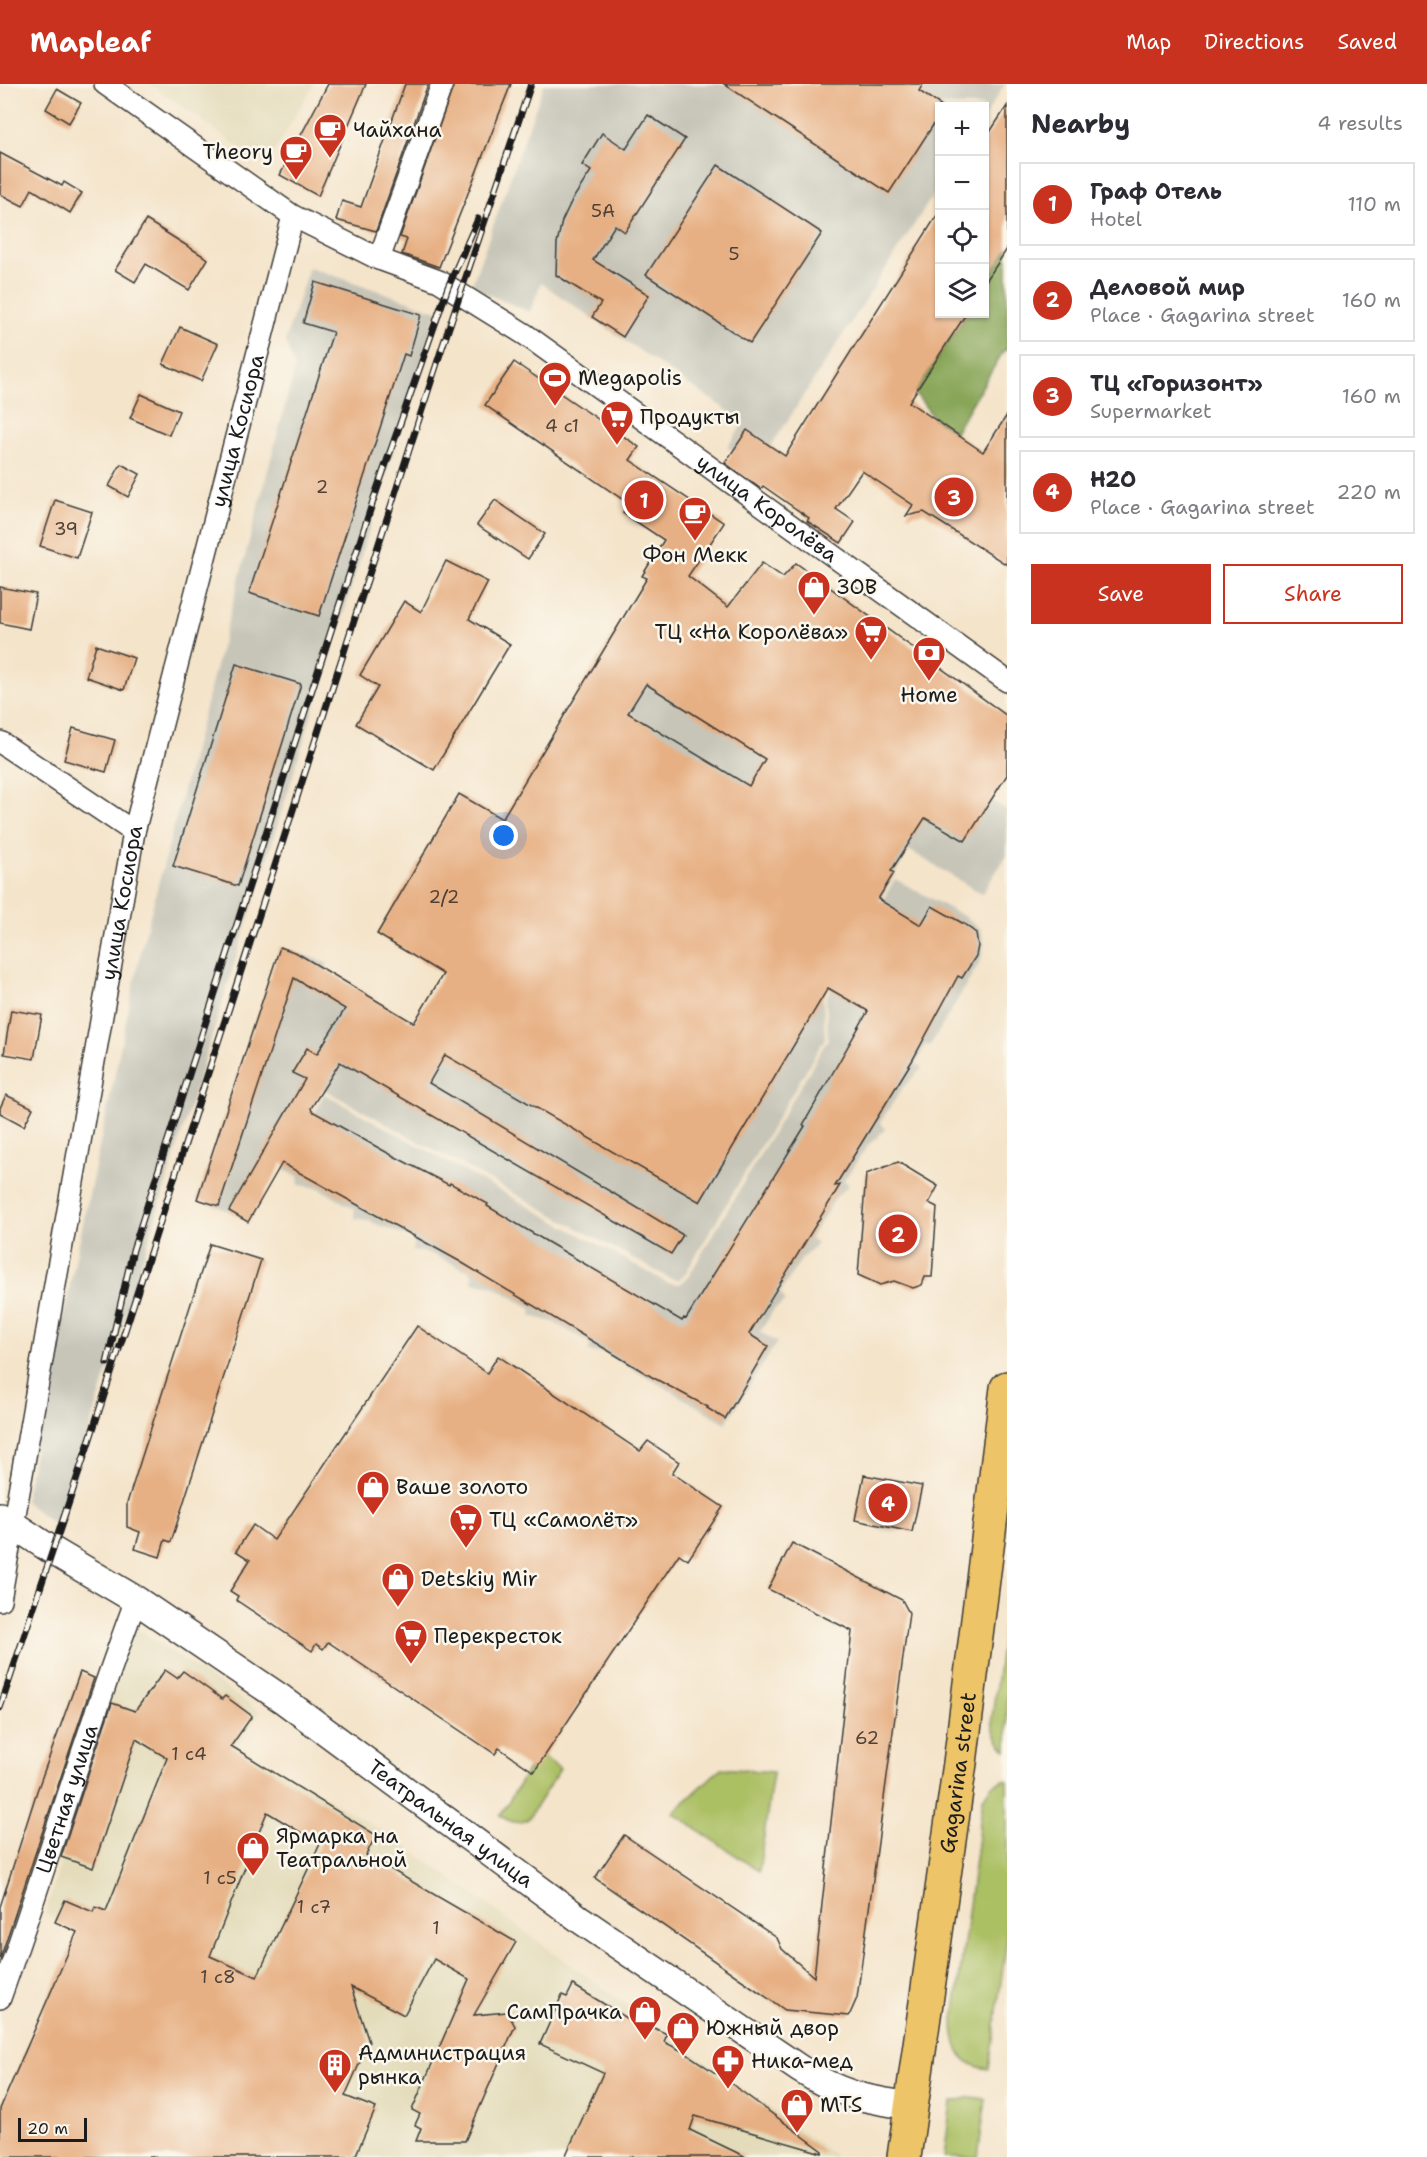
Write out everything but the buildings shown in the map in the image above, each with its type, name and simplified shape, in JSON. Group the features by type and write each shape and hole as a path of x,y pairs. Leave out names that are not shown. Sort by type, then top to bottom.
{"main road":[{"name":"Gagarina street","path":"904,2157 960,1763 1007,1388"}],"street":[{"name":"улица Королёва","path":"105,84 293,216 379,259 439,281 526,335 1007,681"},
{"path":"379,259 442,84"},
{"name":"улица Косиора","path":"0,1600 7,1520 134,832 293,216"},
{"path":"0,742 134,832"},
{"name":"Театральная улица","path":"7,1520 52,1551 135,1600 282,1700 581,1920 823,2084 845,2094 911,2106"},
{"name":"Цветная улица","path":"0,1998 135,1600"}],"shaded area":[{"path":"150,84 314,84 266,166"},
{"path":"544,84 1005,84 989,110 989,102 935,102 935,192 764,457 727,448 744,422 541,283 530,312 471,287"},
{"path":"309,267 437,311 59,1528 24,1501 142,946 295,368 285,341"},
{"path":"685,574 724,610 999,788 991,800 1007,811 1007,855 982,894 909,850 823,997 825,1038 685,1274 678,1280 669,1278 323,1089 248,1222 229,1211 197,1199 280,947 327,963 327,970 414,1023"},
{"path":"895,879 965,917 981,929 984,945 981,960 930,1046 925,1045 916,1064 922,1068 904,1086 880,1122 886,1129 868,1145 844,1180 849,1185 837,1196 810,1238 817,1244 802,1258 780,1293 786,1301 774,1309 760,1332 777,1342 726,1423 605,1353 588,1352 590,1347 588,1342 553,1322 531,1316 532,1310 529,1307 493,1286 471,1282 473,1276 469,1271 429,1253 412,1251 414,1245 411,1238 369,1221 355,1218 354,1209 319,1188 299,1185 298,1176 284,1170 324,1094 667,1283 679,1284 688,1277 828,1039 826,998"},
{"name":"Ярмарка на Театральной","path":"133,1626 260,1712 237,1746 398,1840 837,2157 295,2157 340,2044 45,1914"}],"green space":[{"path":"1007,249 1007,350 1004,350 955,432 934,418 915,393 963,318 989,318 989,278"},
{"path":"1007,1600 1007,1751 996,1736 992,1718"},
{"path":"544,1757 560,1769 528,1819 517,1822 500,1816 529,1768"},
{"path":"721,1768 773,1772 759,1871 673,1813"},
{"path":"1007,1780 1007,1938 989,2069 966,2061 958,2051 953,2027 983,1798 991,1786"},
{"path":"971,2097 986,2099 978,2157 944,2157 951,2102"}],"railway":[{"path":"0,1708 89,1442 441,351 531,84"},
{"path":"107,1363 133,1250 374,498 448,287 478,219"}],"place":[{"name":"Чайхана","path":"330,159"},
{"name":"Theory","path":"296,181"},
{"name":"Megapolis","path":"555,407"},
{"name":"Продукты","path":"617,446"},
{"name":"ТЦ «Горизонт»","path":"954,497"},
{"name":"Граф Отель","path":"644,500"},
{"name":"Фон Мекк","path":"695,542"},
{"name":"ЗОВ","path":"814,616"},
{"name":"ТЦ «На Королёва»","path":"871,661"},
{"name":"Home","path":"929,682"},
{"name":"Деловой мир","path":"898,1234"},
{"name":"H2O","path":"888,1503"},
{"name":"Ваше золото","path":"373,1516"},
{"name":"ТЦ «Самолёт»","path":"466,1549"},
{"name":"Detskiy Mir","path":"398,1608"},
{"name":"Перекресток","path":"411,1665"},
{"name":"Ярмарка на Театральной","path":"253,1877"},
{"name":"СамПрачка","path":"645,2041"},
{"name":"Южный двор","path":"683,2057"},
{"name":"Ника-мед","path":"728,2090"},
{"name":"Администрация рынка","path":"335,2094"},
{"name":"MTS","path":"797,2134"}]}
